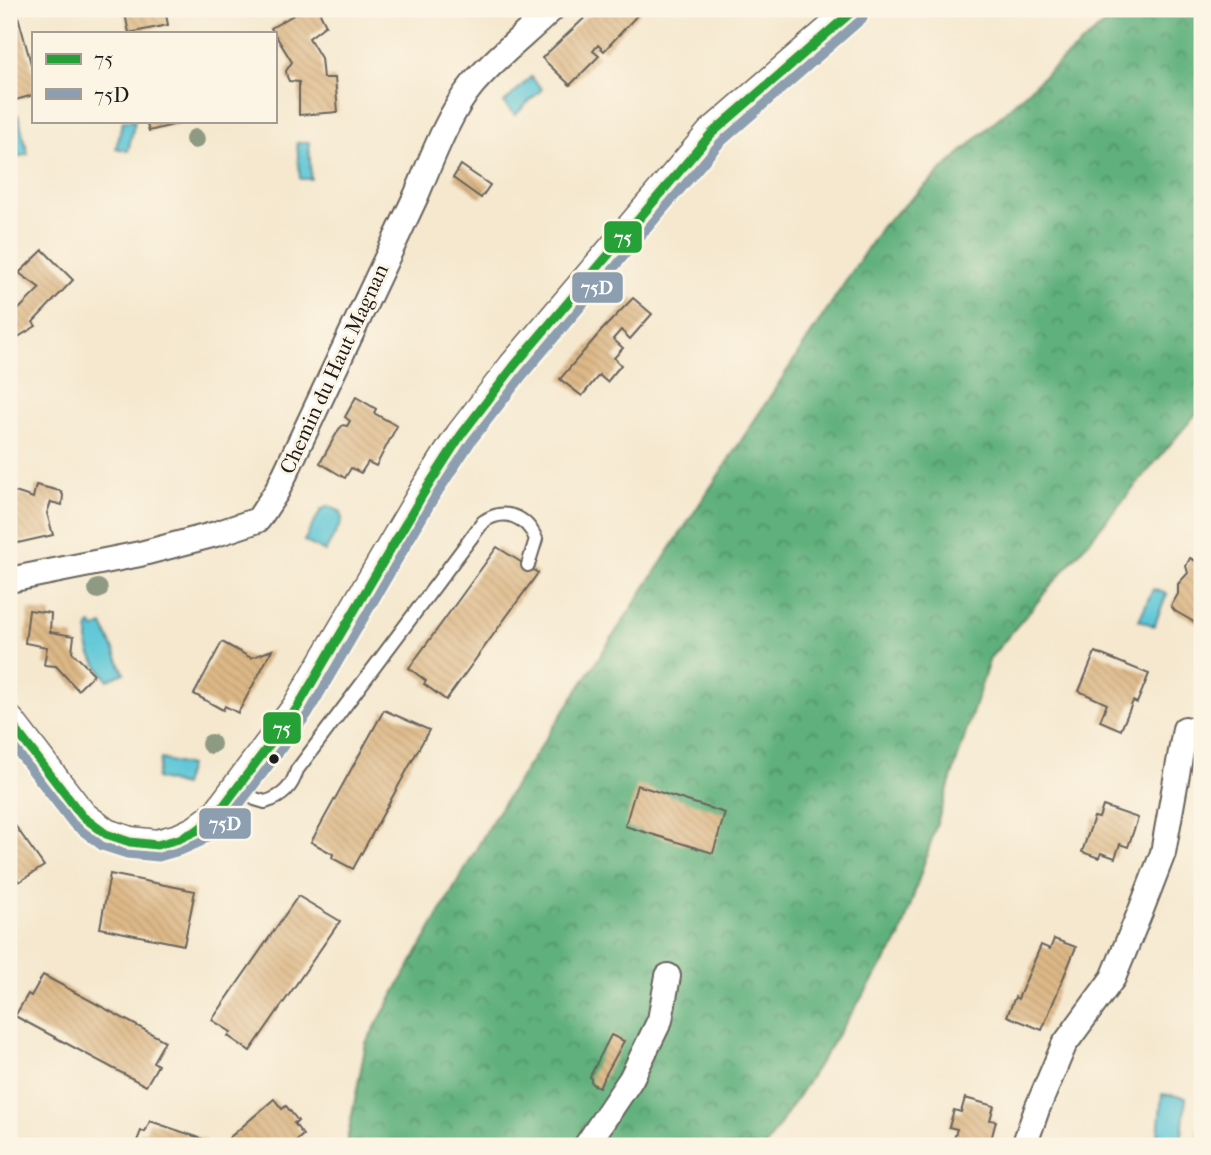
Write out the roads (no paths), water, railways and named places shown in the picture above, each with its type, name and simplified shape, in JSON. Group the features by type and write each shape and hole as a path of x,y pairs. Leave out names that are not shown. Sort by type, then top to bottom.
{"street":[{"name":"Chemin du Haut Magnan","path":"9,580 140,554 258,520 277,491 355,321 416,197 430,161 459,105 472,85 552,9"},
{"path":"9,721 82,816 106,834 130,842 157,845 196,831 216,816 297,708 422,494 460,435 514,366 711,134 855,9"},
{"path":"1024,1146 1064,1045 1113,978 1141,910 1163,853 1185,729"},
{"path":"586,1146 631,1079 660,1020 668,976"}],"lane":[{"path":"240,785 255,799 265,802 282,795 290,788 297,770 483,523 493,515 519,518 530,526 536,539 528,565"}],"water":[{"path":"531,77 542,89 515,115 504,103"},
{"path":"18,115 28,154 11,159 9,117"},
{"path":"123,122 135,122 128,151 116,148"},
{"path":"309,142 311,179 300,179 297,143"},
{"path":"328,506 341,512 342,521 325,552 304,541 321,510"},
{"path":"1153,589 1167,594 1154,626 1139,620"},
{"path":"92,624 94,629 103,625 124,673 108,680 94,660 88,642 89,625"},
{"path":"161,759 189,766 183,786 156,778"},
{"path":"1162,1094 1186,1097 1179,1146 1157,1146"}]}
